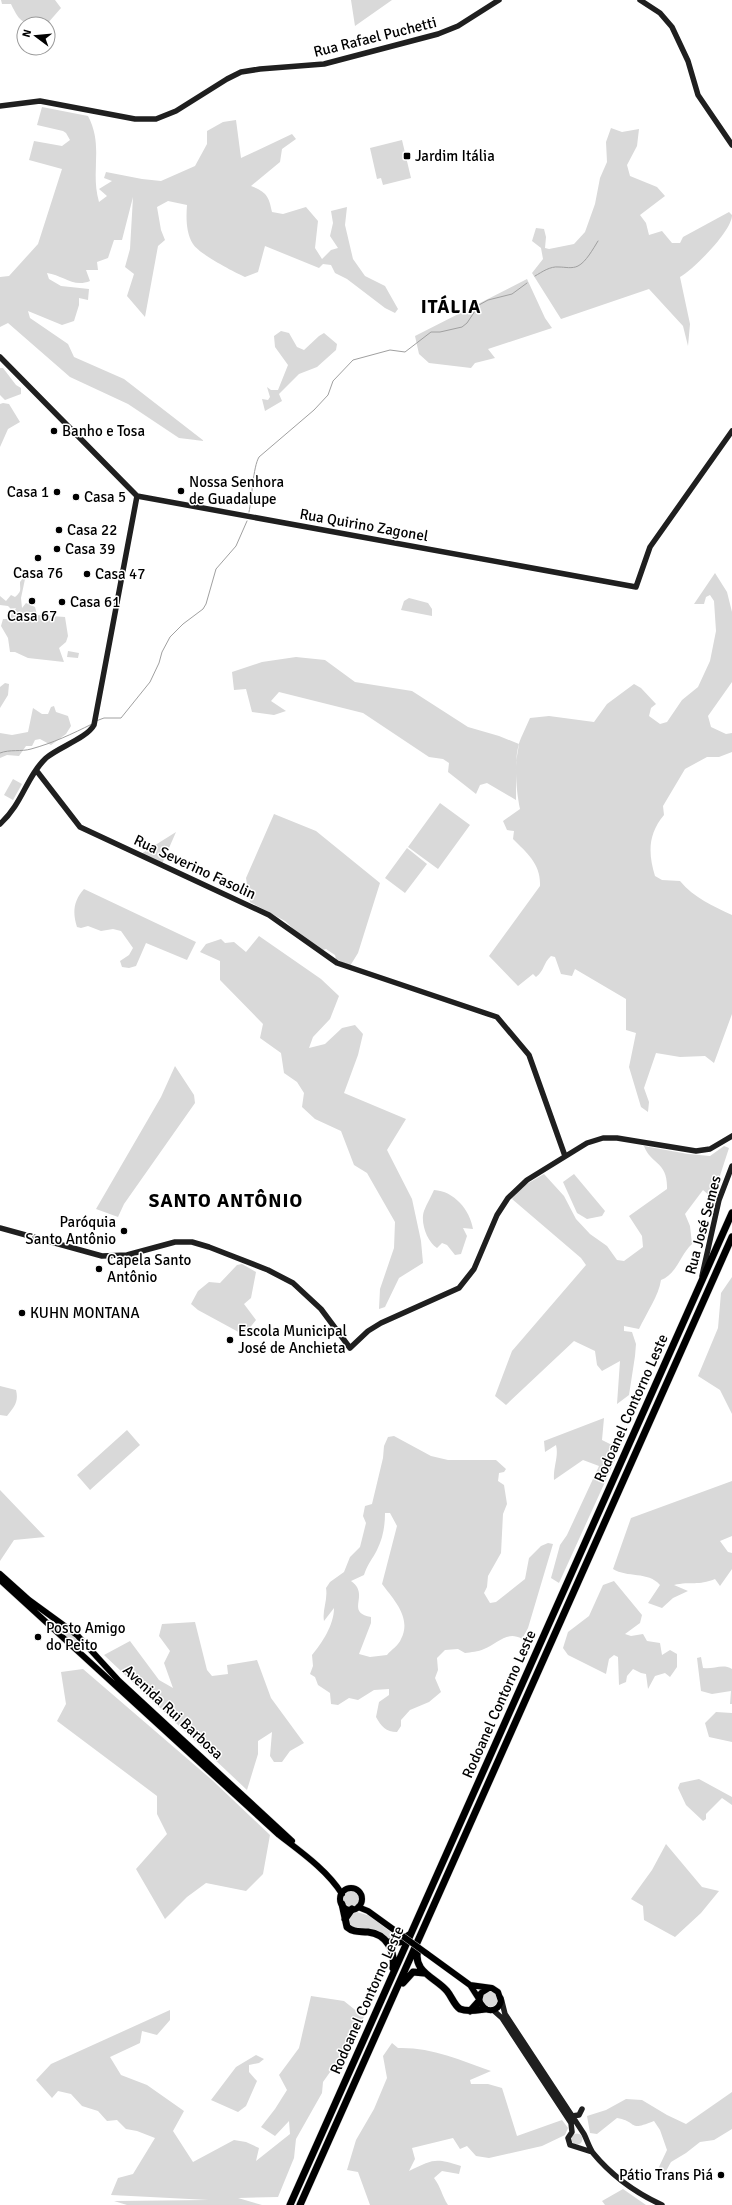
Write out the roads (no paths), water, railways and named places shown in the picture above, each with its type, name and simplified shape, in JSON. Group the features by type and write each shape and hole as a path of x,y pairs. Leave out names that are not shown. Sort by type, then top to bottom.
{"highway":[{"name":"Rodoanel Contorno Leste","path":"290,2205 732,1213"},
{"name":"Rodoanel Contorno Leste","path":"300,2205 732,1238"},
{"path":"342,1904 345,1919 350,1929 372,1932 388,1942 400,1942 410,1934"},
{"path":"345,1919 357,1906"},
{"path":"421,1935 416,1958 424,1973 447,1991 457,2006 469,2011 489,2010"},
{"path":"388,1942 394,1956 391,1977"},
{"path":"391,2002 409,1974 413,1972 424,1973"},
{"path":"469,2011 479,2000"}],"main road":[{"name":"Avenida Rui Barbosa","path":"0,1574 29,1600 66,1626 88,1646 119,1681 284,1832 306,1857"},
{"name":"Avenida Rui Barbosa","path":"0,1580 280,1835 344,1891"},
{"path":"78,1651 88,1646"},
{"path":"84,1657 94,1653"},
{"path":"357,1906 362,1894 357,1889 344,1891 342,1904 346,1908 357,1906 368,1911 470,1985 479,2000 489,2010 498,2007 501,1998 495,1989 470,1985"},
{"path":"479,2000 481,1993 488,1988"}],"street":[{"name":"Rua Rafael Puchetti","path":"0,106 40,101 135,119 156,119 176,111 227,79 241,72 324,64 438,34 458,26 499,0"},
{"path":"640,0 660,13 672,27 688,61 698,95 732,145"},
{"path":"0,357 136,496 94,725 88,732 52,754 36,770 17,806 0,824"},
{"name":"Rua Quirino Zagonel","path":"136,496 636,587 650,548 732,431"},
{"name":"Rua Severino Fasolin","path":"36,770 80,827 269,915 332,960 497,1017 529,1055 565,1156"},
{"path":"0,1228 105,1256 127,1255 175,1242 192,1242 209,1247 277,1274 296,1286 321,1309 350,1348 374,1327 449,1294 464,1284 474,1269 496,1215 508,1198 527,1180 592,1140 617,1138 696,1152 710,1149 731,1137"},
{"name":"Rua José Semes","path":"698,1290 719,1200 732,1166"},
{"path":"501,1998 505,2014 583,2132 593,2152 619,2178 644,2196 662,2205"},
{"path":"489,2010 502,2018 571,2123 572,2132 568,2138 570,2145 576,2148 581,2147 593,2152"},
{"path":"572,2116 579,2115 582,2109"},
{"path":"572,2132 576,2130 583,2132"},
{"path":"581,2147 586,2140"}],"waterway":[{"path":"535,276 552,267 571,268 578,266 587,258 598,241"},
{"path":"249,512 254,475 259,457 314,410 328,395 333,381 353,360 390,350 405,352 431,332 440,332 462,327 467,323 479,305 488,300 512,294 527,283"},
{"path":"96,721 104,718 121,718 150,682 159,663 162,652 170,637 183,624 203,609 206,604 216,569 236,546 247,521"},
{"path":"0,753 39,747 92,724"}],"place":[{"name":"Jardim Itália","path":"407,156"},
{"name":"Banho e Tosa","path":"54,431"},
{"name":"Nossa Senhora de Guadalupe","path":"181,491"},
{"name":"Casa 1","path":"57,492"},
{"name":"Casa 5","path":"76,497"},
{"name":"Casa 22","path":"59,530"},
{"name":"Casa 39","path":"57,549"},
{"name":"Casa 76","path":"38,558"},
{"name":"Casa 47","path":"87,574"},
{"name":"Casa 67","path":"32,601"},
{"name":"Casa 61","path":"62,602"},
{"name":"Paróquia Santo Antônio","path":"124,1231"},
{"name":"Capela Santo Antônio","path":"99,1269"},
{"name":"KUHN MONTANA","path":"22,1313"},
{"name":"Escola Municipal José de Anchieta","path":"230,1340"},
{"name":"Posto Amigo do Peito","path":"38,1637"},
{"name":"Pátio Trans Piá","path":"721,2175"}],"district":[{"name":"ITÁLIA","path":"451,307"},
{"name":"SANTO ANTÔNIO","path":"226,1201"}]}
